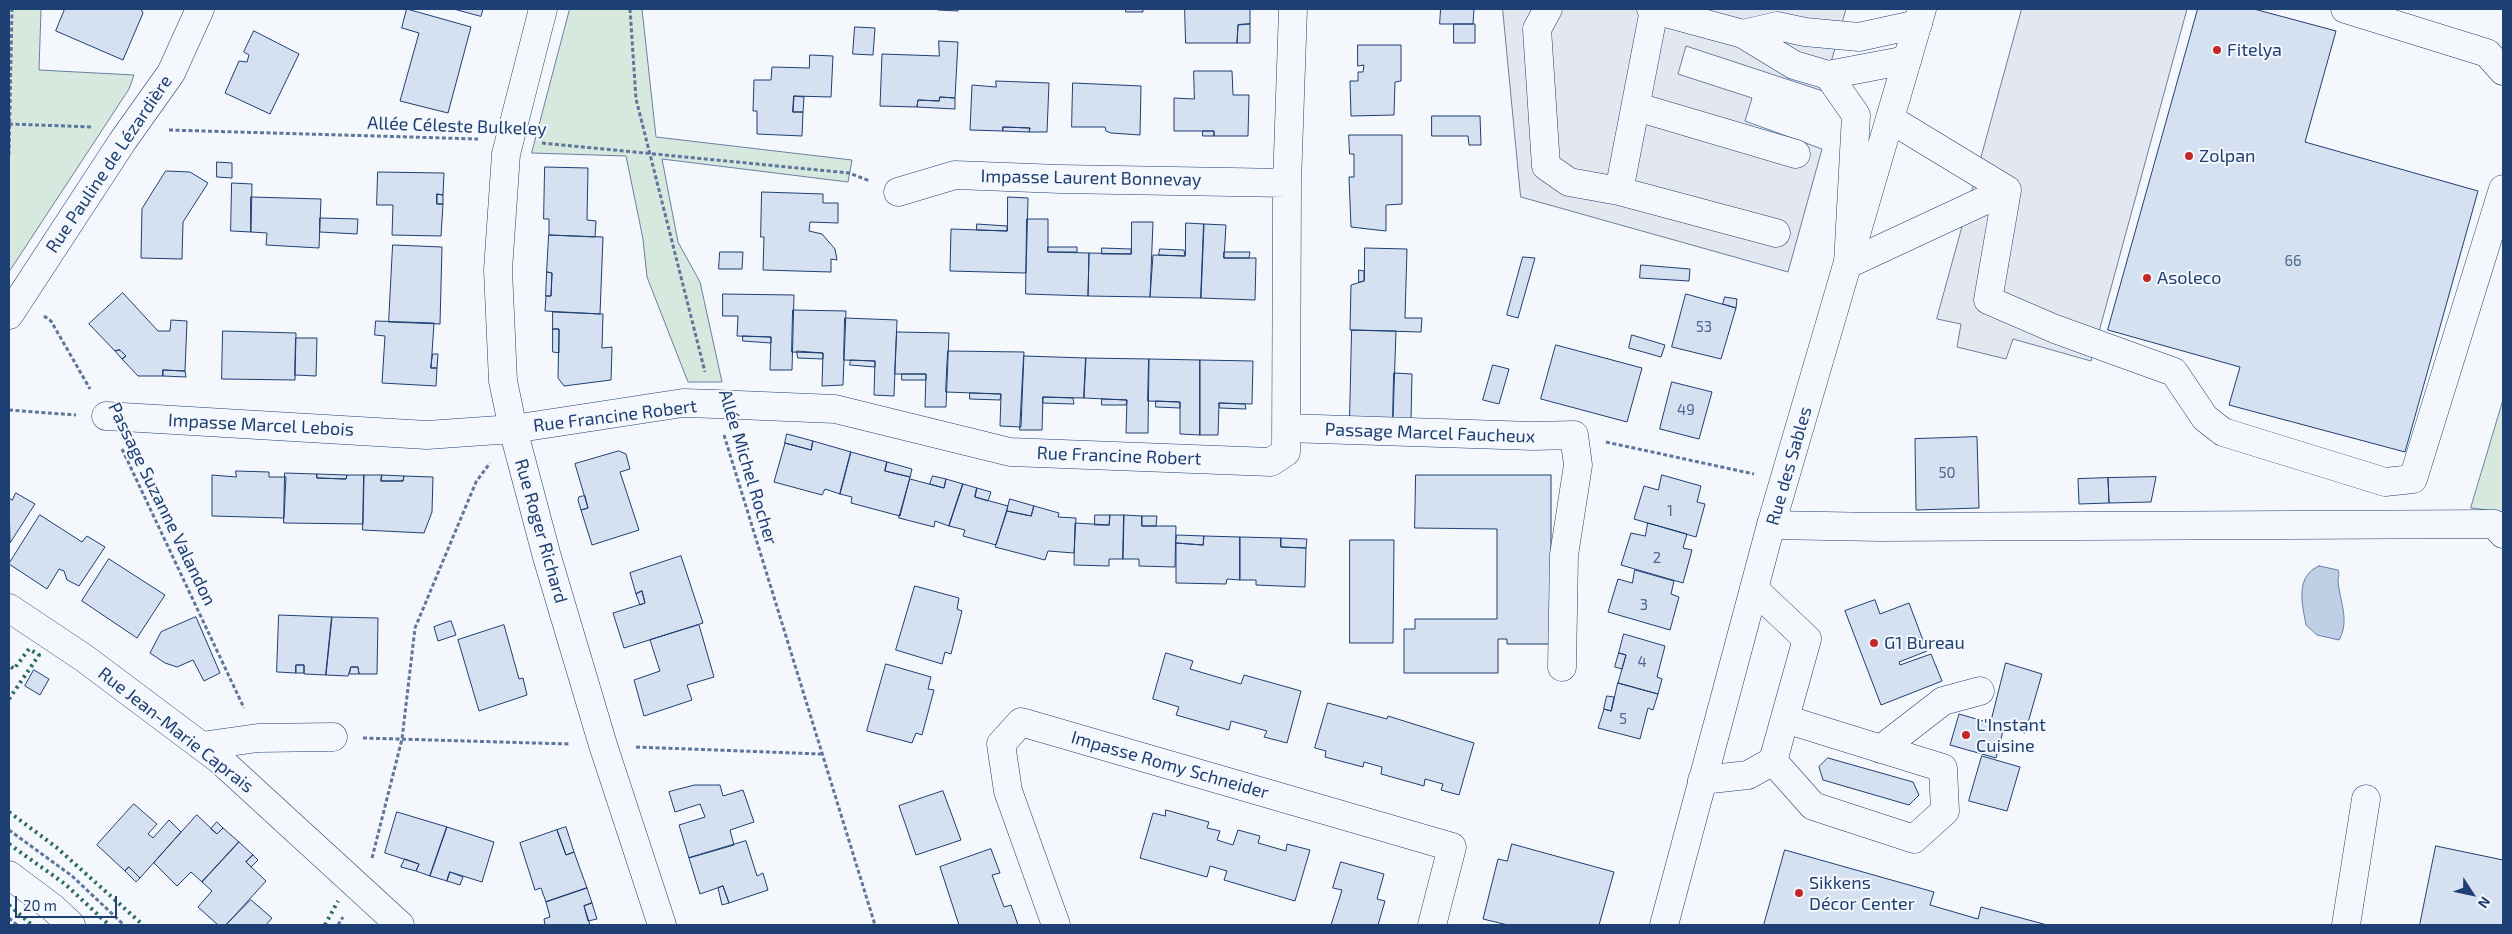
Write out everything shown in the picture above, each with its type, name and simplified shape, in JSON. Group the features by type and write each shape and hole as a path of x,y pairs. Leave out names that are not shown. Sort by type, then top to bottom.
{"street":[{"name":"Rue Pauline de Lézardière","path":"14,307 170,73 200,9"},
{"name":"Rue Roger Richard","path":"543,9 506,154 498,270 503,381 513,430 547,557 600,736 662,925"},
{"name":"Rue Francine Robert","path":"513,430 683,403 836,409 1010,452 1271,462 1286,452 1287,183 1293,9"},
{"path":"1548,9 1537,29 1546,166 1569,182 1619,192 1776,233"},
{"path":"1619,192 1637,107 1653,9 1743,34 1778,28 1860,37 1920,16"},
{"path":"2345,9 2487,53 2503,71"},
{"name":"Rue des Sables","path":"1664,925 1771,525 1920,16"},
{"path":"1778,28 1794,65 1828,75 1907,60"},
{"path":"1828,75 1856,115 1848,264 2007,190"},
{"path":"1637,107 1796,154"},
{"path":"1890,119 2007,190"},
{"name":"Impasse Laurent Bonnevay","path":"898,192 955,174 1060,179 1287,183"},
{"path":"2007,190 1988,300 2055,329 2174,372 2205,418 2223,432 2385,482 2413,478 2503,189"},
{"name":"Impasse Marcel Lebois","path":"106,416 427,435 513,430"},
{"name":"Passage Marcel Faucheux","path":"1286,428 1533,436 1574,435"},
{"path":"1562,667 1564,556 1578,466 1574,435"},
{"path":"1771,525 1889,527 2494,524 2503,534"},
{"path":"1702,780 1748,775 1773,761 1807,640 1754,589"},
{"name":"Rue Jean-Marie Caprais","path":"9,608 84,658 220,760 400,925"},
{"path":"1882,749 1943,700 1980,691"},
{"path":"1773,761 1813,806 1914,839 1946,811 1943,768 1785,719"},
{"name":"Impasse Romy Schneider","path":"1056,925 1008,791 1001,744 1021,722 1452,847 1432,925"},
{"path":"201,746 258,738 333,737"},
{"path":"2346,925 2366,799"},
{"path":"9,875 53,908 71,925"}],"path":[{"path":"9,155 12,9"},
{"name":"Allée Michel Rocher","path":"630,9 636,99 715,404 875,925"},
{"name":"Allée Céleste Bulkeley","path":"10,124 510,140 649,152 849,173 898,192"},
{"name":"Passage Suzanne Valandon","path":"14,307 51,321 106,416 258,738"},
{"path":"9,410 106,416"},
{"path":"338,925 362,890 402,739 415,628 476,482 513,430"},
{"path":"1574,435 1784,481"},
{"path":"9,830 72,876 124,925"},
{"path":"9,918 17,925"}],"shaded area":[{"path":"9,9 41,9 39,70 134,75 129,89 9,272"},
{"path":"570,9 642,9 656,137 852,160 848,182 662,159 678,242 700,282 722,382 688,382 647,277 643,239 626,156 532,153"},
{"path":"1503,9 1846,9 1823,91 1686,46 1678,74 1752,98 1745,121 1822,149 1788,272 1521,197"},
{"path":"2022,9 2187,9 2091,361 2013,339 2006,359 1957,347 1961,324 1937,319"},
{"path":"2503,400 2503,512 2471,508"}],"water":[{"path":"2319,566 2339,571 2338,581 2344,625 2339,640 2317,635 2306,625 2302,600 2303,584 2306,576"}],"building":[{"path":"65,9 141,9 143,13 123,60 56,31"},
{"path":"407,9 471,27 448,113 400,101 419,33 402,28"},
{"path":"454,9 483,9 481,16"},
{"path":"958,9 958,11 938,10"},
{"path":"1126,9 1143,9 1143,12 1126,12"},
{"path":"1185,9 1250,9 1250,24 1238,25 1237,43 1186,43"},
{"path":"1441,9 1474,9 1473,24 1440,24"},
{"path":"2198,9 2254,9 2336,31 2305,142 2478,191 2405,452 2229,405 2240,367 2108,330"},
{"path":"1250,24 1250,43 1237,43 1238,25"},
{"path":"1454,24 1475,24 1475,43 1454,43"},
{"path":"855,27 875,28 873,55 853,54"},
{"path":"254,31 299,54 270,114 225,93 239,61 247,62 249,55 244,52"},
{"path":"939,41 958,42 955,98 940,97 939,101 918,100 917,107 880,106 882,54 939,56"},
{"path":"1358,45 1401,45 1401,81 1395,82 1394,115 1351,116 1350,81 1358,81 1358,72 1363,72 1364,65 1358,66"},
{"path":"810,55 833,56 831,97 794,96 793,112 803,112 802,136 757,134 757,111 753,111 754,80 771,80 772,67 809,68"},
{"path":"1194,71 1232,71 1233,95 1249,95 1248,136 1214,136 1214,131 1174,131 1174,98 1194,99"},
{"path":"996,81 1049,83 1047,132 1029,132 1030,128 1003,127 1003,131 970,130 972,85 996,87"},
{"path":"1073,83 1141,86 1140,135 1111,133 1106,131 1105,127 1072,127"},
{"path":"794,96 804,97 803,112 793,112"},
{"path":"940,97 955,98 955,109 917,107 918,100 939,101"},
{"path":"1432,116 1480,116 1481,145 1469,145 1468,136 1432,136"},
{"path":"1003,127 1030,128 1029,132 1003,131"},
{"path":"1203,131 1214,131 1214,136 1203,136"},
{"path":"1349,135 1402,135 1402,204 1386,205 1386,231 1351,227 1349,177 1354,177 1354,154 1350,154"},
{"path":"217,162 232,163 232,178 217,177"},
{"path":"545,167 588,168 587,220 596,221 595,237 549,235 549,219 544,219"},
{"path":"166,171 190,172 208,183 183,222 182,259 141,258 142,209"},
{"path":"378,172 444,173 443,195 437,194 437,204 443,204 441,236 392,235 393,205 377,205"},
{"path":"232,183 252,184 251,232 231,231"},
{"path":"762,192 823,194 823,203 838,203 838,223 810,222 809,231 822,234 835,249 837,260 831,259 831,272 763,270 764,237 761,237"},
{"path":"437,194 443,195 443,204 437,204"},
{"path":"251,197 321,199 319,248 266,245 267,233 251,232"},
{"path":"1008,197 1028,198 1026,273 950,271 951,229 1007,231"},
{"path":"320,218 358,219 357,234 320,232"},
{"path":"1027,219 1048,219 1048,252 1089,253 1088,296 1026,294"},
{"path":"1132,222 1153,222 1150,297 1088,296 1089,253 1131,254"},
{"path":"1186,223 1204,224 1201,298 1150,297 1153,255 1185,256"},
{"path":"977,224 1007,226 1007,231 977,230"},
{"path":"1204,224 1226,225 1224,258 1256,258 1255,300 1201,298"},
{"path":"549,235 603,237 600,314 545,311 546,296 551,296 552,273 547,272"},
{"path":"393,245 442,247 440,324 389,322"},
{"path":"1048,247 1077,247 1077,252 1048,252"},
{"path":"1102,248 1131,249 1131,254 1102,254"},
{"path":"1365,248 1407,249 1405,318 1422,318 1421,332 1350,330 1351,285 1364,281"},
{"path":"1160,249 1184,250 1185,256 1159,255"},
{"path":"720,252 743,252 742,269 719,269"},
{"path":"1224,252 1250,252 1249,258 1224,258"},
{"path":"1523,257 1535,258 1518,318 1507,315"},
{"path":"1641,265 1690,269 1689,281 1640,278"},
{"path":"1359,270 1364,271 1364,281 1359,282"},
{"path":"547,272 552,273 551,296 546,296"},
{"path":"123,293 158,331 170,331 171,320 187,321 185,371 163,370 163,376 138,376 122,359 126,356 120,350 115,351 89,324"},
{"path":"723,294 794,295 792,370 770,370 771,337 737,336 738,316 723,316"},
{"path":"1686,294 1736,308 1721,359 1672,347"},
{"path":"1725,297 1737,299 1736,308 1723,304"},
{"path":"793,310 846,311 843,385 822,386 823,353 792,352"},
{"path":"553,312 603,314 602,348 612,347 611,380 564,386 558,378 559,329 553,329"},
{"path":"845,318 897,320 894,396 874,395 875,361 844,360"},
{"path":"376,321 434,323 431,368 437,368 436,386 382,383 385,336 375,335"},
{"path":"553,329 559,329 559,353 553,352"},
{"path":"1352,330 1396,331 1393,419 1350,417"},
{"path":"223,331 296,333 295,380 222,379"},
{"path":"897,332 949,333 946,407 925,407 926,374 895,374"},
{"path":"1632,335 1665,345 1661,357 1629,348"},
{"path":"743,336 771,337 771,343 743,341"},
{"path":"296,338 317,338 316,376 295,375"},
{"path":"1556,345 1642,368 1627,422 1541,399"},
{"path":"120,350 126,356 122,359 115,351"},
{"path":"797,351 823,353 823,359 798,358"},
{"path":"948,351 1024,352 1021,427 1000,426 1001,394 946,392"},
{"path":"433,354 438,354 437,368 431,368"},
{"path":"1024,356 1086,358 1084,398 1043,397 1042,430 1020,430"},
{"path":"1086,358 1149,359 1148,433 1126,433 1127,400 1084,398"},
{"path":"1149,359 1200,360 1200,435 1180,434 1180,402 1148,401"},
{"path":"851,360 875,361 875,367 850,365"},
{"path":"1200,360 1253,361 1252,404 1219,403 1218,435 1200,435"},
{"path":"1493,365 1509,369 1499,404 1483,400"},
{"path":"163,370 185,371 186,377 163,376"},
{"path":"1394,373 1412,374 1411,419 1393,419"},
{"path":"902,374 926,374 926,380 902,380"},
{"path":"1672,382 1712,392 1699,439 1660,429"},
{"path":"970,393 1001,394 1000,400 970,399"},
{"path":"1043,397 1073,398 1074,404 1043,403"},
{"path":"1102,399 1127,400 1126,405 1102,405"},
{"path":"1156,401 1180,402 1180,408 1156,407"},
{"path":"1219,403 1245,404 1246,409 1220,408"},
{"path":"787,434 813,441 811,450 785,443"},
{"path":"1977,437 1979,508 1916,510 1915,439"},
{"path":"813,441 851,452 840,494 825,489 822,495 774,482 785,443 811,450"},
{"path":"619,451 626,454 630,469 620,472 639,530 592,545 581,510 588,508 575,464"},
{"path":"851,452 887,462 885,471 910,477 900,516 851,503 852,497 840,494"},
{"path":"887,462 912,469 910,477 885,471"},
{"path":"236,471 269,472 269,477 286,477 284,518 212,516 212,475 236,477"},
{"path":"285,473 317,474 317,478 346,479 347,475 364,475 363,524 284,523"},
{"path":"317,474 347,475 346,479 317,478"},
{"path":"364,475 382,475 381,481 403,481 404,476 433,477 432,512 424,533 363,530"},
{"path":"382,475 404,476 403,481 381,481"},
{"path":"1416,475 1551,475 1551,644 1507,644 1507,639 1498,639 1498,673 1404,673 1404,629 1415,629 1415,619 1497,619 1497,529 1415,528"},
{"path":"1662,475 1701,486 1697,502 1705,504 1696,537 1634,519 1644,486 1658,490"},
{"path":"933,476 946,479 944,488 930,484"},
{"path":"2156,477 2151,502 2109,503 2108,478"},
{"path":"2108,478 2109,503 2079,504 2078,479"},
{"path":"910,479 944,488 946,479 963,484 949,526 935,521 934,527 899,518"},
{"path":"963,484 977,488 975,497 1008,506 996,545 963,536 965,530 949,526"},
{"path":"977,488 991,492 988,501 975,497"},
{"path":"16,493 35,504 10,543 9,498 12,500"},
{"path":"585,496 588,508 581,510 578,500 579,497"},
{"path":"1010,499 1034,506 1031,516 1007,511"},
{"path":"1034,506 1059,513 1058,517 1076,518 1074,553 1048,551 1045,560 995,547 1007,511 1031,516"},
{"path":"40,515 82,542 87,536 105,547 79,586 67,580 64,571 59,569 47,589 9,564"},
{"path":"1095,515 1110,515 1109,525 1095,525"},
{"path":"1110,515 1124,515 1123,559 1109,559 1109,566 1074,565 1075,523 1109,525"},
{"path":"1124,515 1142,516 1142,526 1176,526 1175,567 1139,566 1139,559 1123,559"},
{"path":"1142,516 1157,516 1156,526 1142,526"},
{"path":"1648,523 1687,534 1683,548 1692,550 1683,583 1621,565 1631,533 1645,536"},
{"path":"1177,535 1204,536 1203,545 1176,543"},
{"path":"1204,536 1240,537 1240,580 1227,579 1226,584 1176,583 1176,543 1203,545"},
{"path":"1240,537 1281,538 1281,547 1306,548 1305,587 1256,585 1256,580 1240,580"},
{"path":"1281,538 1307,539 1306,548 1281,547"},
{"path":"1350,540 1394,540 1393,643 1350,643"},
{"path":"681,556 703,623 624,648 613,613 645,603 642,591 636,594 630,573"},
{"path":"109,559 165,595 137,638 82,601"},
{"path":"1635,570 1674,581 1671,594 1679,597 1670,630 1608,612 1618,579 1632,583"},
{"path":"915,586 959,598 957,609 962,611 951,654 945,652 942,664 896,650"},
{"path":"642,591 645,603 640,605 636,594"},
{"path":"1875,600 1880,614 1909,603 1927,651 1899,662 1900,665 1931,654 1942,681 1881,705 1845,611"},
{"path":"279,615 332,617 326,675 304,674 304,665 296,665 296,673 277,672"},
{"path":"196,617 220,673 204,681 193,660 177,667 165,663 150,653 161,632"},
{"path":"332,617 378,618 377,674 359,674 358,667 351,667 348,676 326,675"},
{"path":"451,621 456,635 438,641 434,627"},
{"path":"504,625 519,679 523,678 527,695 479,711 458,640"},
{"path":"699,625 714,677 687,685 692,700 644,716 634,680 660,671 650,640"},
{"path":"1624,634 1665,646 1657,677 1662,679 1658,694 1618,683 1626,655 1619,653"},
{"path":"1166,653 1193,661 1190,669 1241,684 1244,675 1301,691 1287,743 1264,737 1267,731 1231,721 1229,730 1176,715 1179,707 1153,699"},
{"path":"1619,653 1626,655 1622,669 1615,667"},
{"path":"2006,663 2042,674 2025,733 2004,727 1996,758 1950,745 1959,714 1990,723"},
{"path":"886,664 931,677 928,689 934,690 922,735 916,733 912,743 867,731"},
{"path":"296,665 304,665 304,673 296,673"},
{"path":"351,667 358,667 359,674 350,674"},
{"path":"34,670 49,679 40,695 25,686"},
{"path":"1618,683 1658,694 1653,710 1648,708 1640,739 1598,728 1604,709 1611,711"},
{"path":"1607,696 1614,697 1611,711 1604,709"},
{"path":"1328,703 1387,719 1388,716 1474,743 1459,795 1441,790 1443,784 1425,779 1424,786 1381,774 1382,767 1364,762 1363,767 1325,757 1326,751 1315,748"},
{"path":"1982,756 2020,767 2007,811 1969,801"},
{"path":"1828,758 1913,782 1919,795 1909,805 1823,780 1819,767"},
{"path":"695,785 720,785 723,796 743,790 754,822 730,830 734,845 689,858 679,825 705,817 700,804 675,812 669,792"},
{"path":"943,791 961,840 916,855 899,806"},
{"path":"134,804 157,824 148,834 153,838 169,820 181,832 140,878 129,867 125,871 97,845"},
{"path":"1166,810 1209,822 1207,828 1220,831 1217,840 1233,845 1238,830 1260,836 1258,843 1286,851 1287,844 1310,850 1295,901 1224,880 1227,871 1210,866 1207,877 1140,858 1153,813 1165,816"},
{"path":"397,812 447,827 430,876 416,871 419,864 385,853"},
{"path":"197,815 217,834 223,828 239,842 202,882 191,872 177,886 154,863"},
{"path":"217,822 223,828 217,834 211,829"},
{"path":"447,827 494,842 482,882 450,872 447,881 430,876"},
{"path":"566,827 574,852 566,855 557,830"},
{"path":"557,830 566,855 574,852 587,888 546,902 541,888 535,890 520,843"},
{"path":"746,841 757,876 763,873 768,890 729,903 723,886 700,894 689,858"},
{"path":"239,842 253,855 246,862 266,881 226,925 218,925 198,907 212,891 202,882"},
{"path":"1512,844 1614,872 1599,925 1508,925 1483,919 1498,859 1507,861"},
{"path":"2436,846 2503,860 2503,925 2420,925"},
{"path":"991,849 1000,873 992,875 1004,907 1011,905 1018,925 959,925 940,867"},
{"path":"1785,850 1934,892 1930,905 1978,919 1981,907 2047,925 1764,925"},
{"path":"253,855 258,860 251,867 246,862"},
{"path":"405,859 419,864 416,871 401,867"},
{"path":"1341,862 1384,874 1377,899 1385,901 1378,925 1331,925 1342,890 1333,888"},
{"path":"129,867 140,878 136,882 125,871"},
{"path":"450,872 463,877 460,885 447,881"},
{"path":"723,886 729,903 722,905 718,888"},
{"path":"587,888 592,903 584,906 590,925 545,925 544,919 550,917 546,902"},
{"path":"251,900 272,918 266,925 226,925"},
{"path":"592,903 597,919 588,921 584,906"}],"hedge":[{"path":"9,665 14,669 29,649 39,655 9,699"},
{"path":"9,812 56,847 143,925"},
{"path":"9,844 65,884 109,925"},
{"path":"325,925 338,901"},
{"path":"9,905 32,925"}],"place":[{"name":"Fitelya","path":"2217,50"},
{"name":"Zolpan","path":"2189,156"},
{"name":"Asoleco","path":"2147,278"},
{"name":"G1 Bureau","path":"1874,643"},
{"name":"L'Instant Cuisine","path":"1966,735"},
{"name":"Sikkens Décor Center","path":"1799,893"}]}
